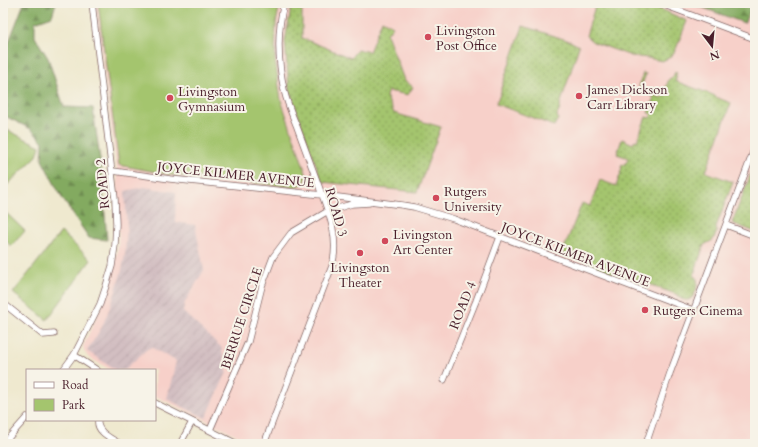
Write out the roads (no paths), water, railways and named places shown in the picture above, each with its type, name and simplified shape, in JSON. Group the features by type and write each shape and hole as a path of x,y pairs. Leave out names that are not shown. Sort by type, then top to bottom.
{"street":[{"name":"ROAD 2","path":"64,369 74,355 100,304 112,266 115,245 116,224 113,171 92,3"},
{"name":"ROAD 3","path":"264,444 335,255 334,233 328,211 284,91 279,45 280,20 284,3"},
{"path":"659,3 755,39"},
{"path":"743,34 755,35"},
{"path":"646,444 693,310 752,162 755,147"},
{"name":"JOYCE KILMER AVENUE","path":"113,171 178,180 322,195 408,206 454,219 693,310"},
{"name":"JOYCE KILMER AVENUE","path":"328,211 352,204 380,202"},
{"name":"BERRUE CIRCLE","path":"210,430 248,342 262,286 273,257 291,233 328,211"},
{"path":"726,225 755,236"},
{"name":"ROAD 4","path":"444,380 500,237"},
{"path":"3,303 43,335 54,334"},
{"path":"74,355 95,369"},
{"path":"156,404 237,444"},
{"path":"3,444 26,418"},
{"path":"98,421 97,424 100,430 120,444"},
{"path":"180,444 192,422"}],"place":[{"name":"Livingston Post Office","path":"428,37"},
{"name":"James Dickson Carr Library","path":"579,96"},
{"name":"Livingston Gymnasium","path":"170,98"},
{"name":"Rutgers University","path":"436,198"},
{"name":"Livingston Art Center","path":"385,241"},
{"name":"Livingston Theater","path":"360,253"},
{"name":"Rutgers Cinema","path":"645,310"}]}
